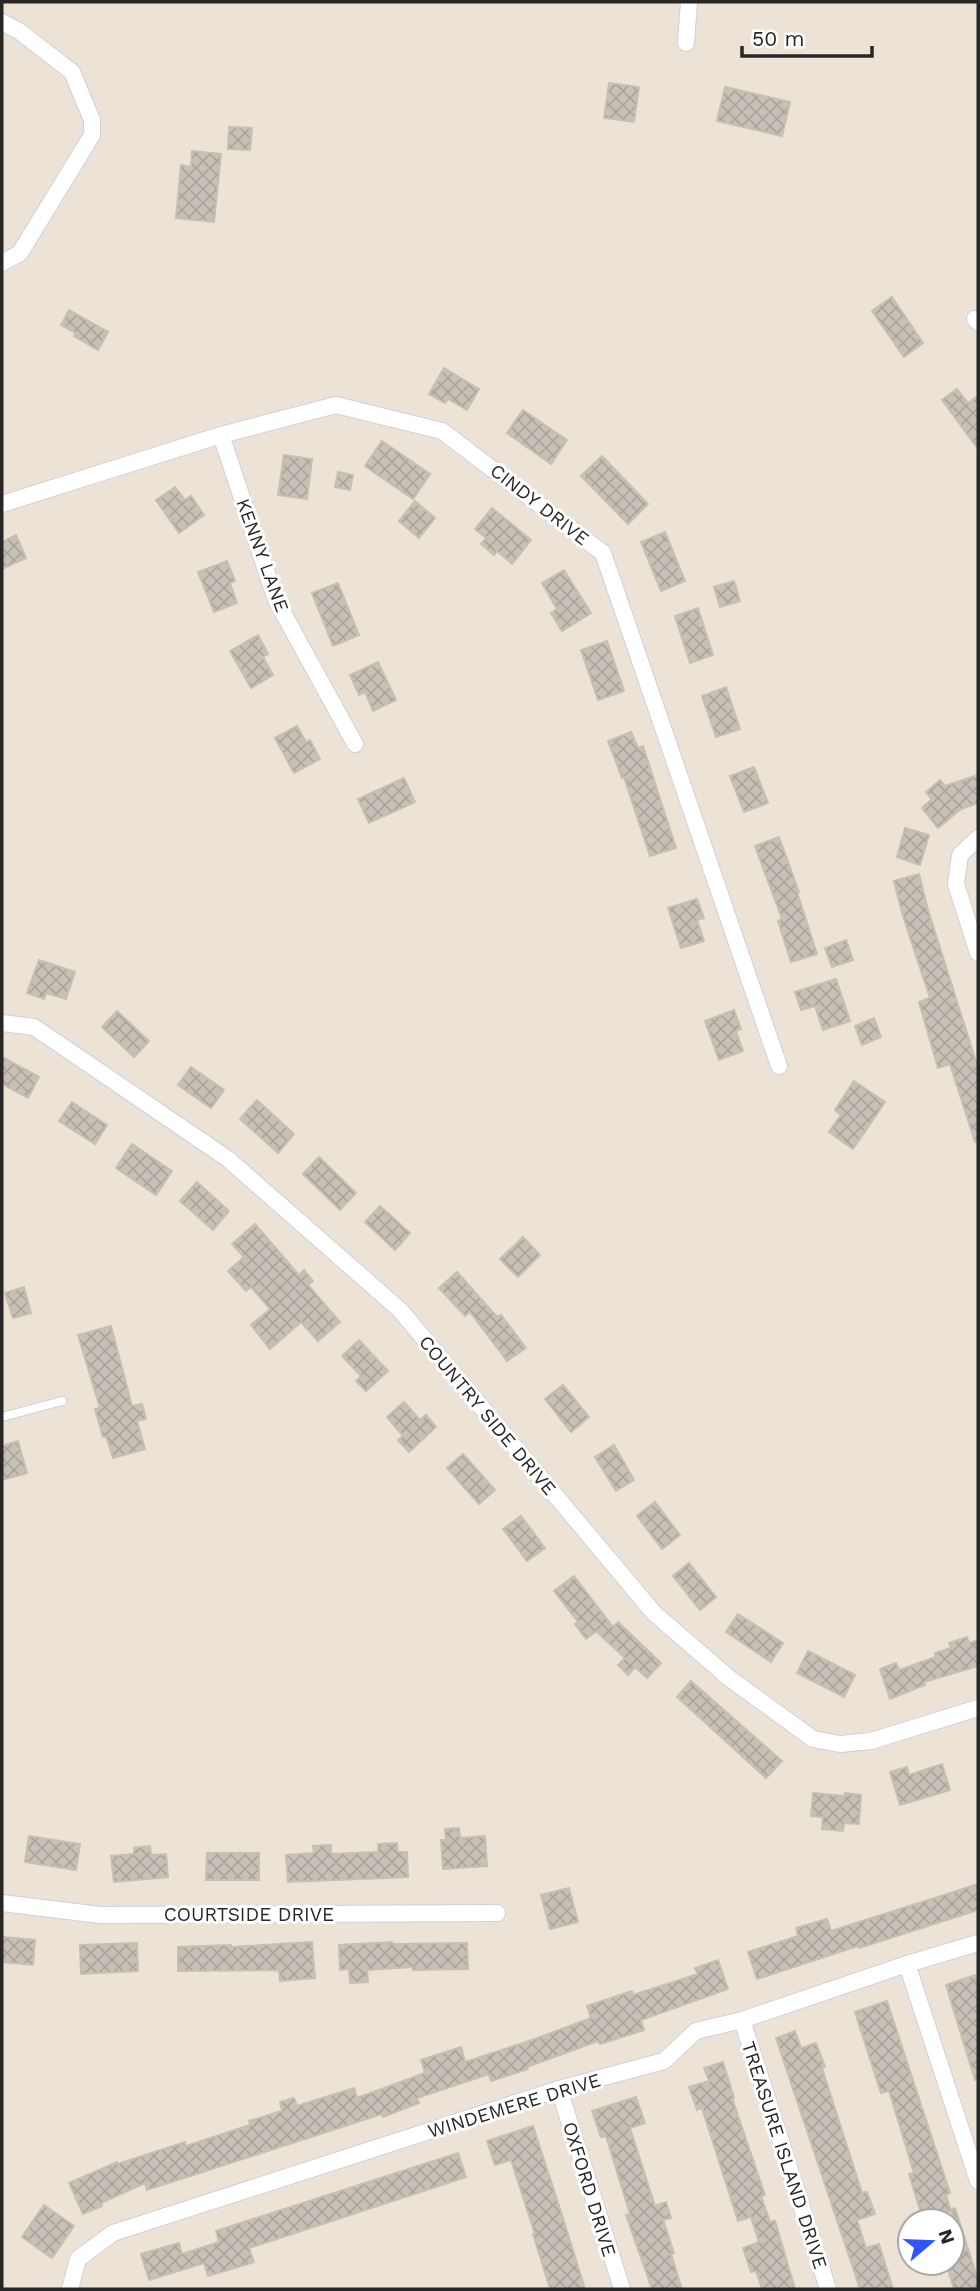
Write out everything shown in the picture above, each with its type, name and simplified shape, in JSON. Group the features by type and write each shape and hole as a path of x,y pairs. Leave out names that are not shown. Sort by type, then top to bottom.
{"street":[{"path":"686,43 689,2"},
{"path":"2,22 19,31 72,72 92,120 92,135 20,253 2,263"},
{"name":"CINDY DRIVE","path":"2,504 221,435 336,405 442,431 603,553 779,1066"},
{"name":"KENNY LANE","path":"221,435 276,600 355,744"},
{"path":"978,838 960,855 956,884 978,953"},
{"name":"COUNTRY SIDE DRIVE","path":"2,1023 34,1027 228,1159 400,1310 654,1614 729,1678 813,1738 840,1744 871,1741 978,1709"},
{"name":"COURTSIDE DRIVE","path":"2,1903 100,1915 497,1913"},
{"name":"WINDEMERE DRIVE","path":"70,2289 78,2259 113,2233 559,2089 664,2062 696,2031 742,2020 978,1943"},
{"path":"907,1964 978,2181"},
{"name":"TREASURE ISLAND DRIVE","path":"742,2020 828,2289"},
{"name":"OXFORD DRIVE","path":"559,2089 622,2289"}],"lane":[{"path":"2,1417 62,1401"}],"building":[{"path":"609,83 639,87 634,122 604,118"},
{"path":"725,87 790,102 782,136 717,121"},
{"path":"229,127 252,128 250,150 228,149"},
{"path":"192,151 221,154 214,222 176,218 181,165 191,167"},
{"path":"892,297 923,343 904,357 872,311"},
{"path":"69,310 108,332 98,350 61,325"},
{"path":"444,368 479,389 467,410 448,399 445,403 429,394"},
{"path":"957,389 968,403 978,396 978,449 942,400"},
{"path":"523,410 567,440 551,464 507,433"},
{"path":"382,441 430,474 413,499 365,466"},
{"path":"284,455 312,459 307,499 278,495"},
{"path":"602,456 648,504 628,524 581,476"},
{"path":"338,472 353,475 350,490 335,487"},
{"path":"175,487 185,500 191,496 204,515 179,533 156,500"},
{"path":"415,501 435,518 419,538 399,521"},
{"path":"492,508 531,540 512,564 497,551 494,555 481,544 486,538 475,529"},
{"path":"665,532 685,581 661,591 641,542"},
{"path":"16,535 26,558 2,569 2,542"},
{"path":"227,561 235,581 230,583 237,603 214,612 198,572"},
{"path":"564,570 591,613 562,631 551,613 557,609 542,583"},
{"path":"734,581 740,601 720,607 714,587"},
{"path":"338,583 359,635 333,646 312,593"},
{"path":"698,608 713,655 690,663 675,616"},
{"path":"258,635 268,654 263,657 273,675 251,688 230,651"},
{"path":"607,641 624,691 598,700 581,650"},
{"path":"378,662 396,700 373,711 365,692 359,695 350,675"},
{"path":"726,687 740,729 716,737 702,696"},
{"path":"297,726 306,742 310,740 320,759 294,773 275,738"},
{"path":"631,732 638,748 643,746 676,848 650,856 624,777 622,778 608,741"},
{"path":"754,767 768,803 744,812 730,776"},
{"path":"978,775 978,803 961,809 938,828 922,808 932,799 926,792 940,780 945,786"},
{"path":"404,778 415,802 369,823 358,799"},
{"path":"905,828 929,835 920,865 897,857"},
{"path":"779,837 817,954 791,962 778,921 782,919 755,846"},
{"path":"919,874 978,1068 978,1141 975,1142 950,1064 938,1068 919,1002 930,998 894,881"},
{"path":"697,899 704,918 697,920 704,941 681,948 668,908"},
{"path":"846,940 853,960 832,967 825,948"},
{"path":"39,960 75,972 66,999 46,993 44,999 27,993"},
{"path":"836,979 850,1021 823,1030 815,1006 801,1010 795,992"},
{"path":"734,1010 741,1029 736,1031 743,1051 719,1060 705,1021"},
{"path":"117,1011 149,1041 134,1057 102,1027"},
{"path":"874,1018 881,1037 862,1045 855,1026"},
{"path":"2,1057 39,1077 28,1098 2,1084"},
{"path":"191,1067 224,1090 211,1108 178,1085"},
{"path":"854,1081 885,1102 853,1149 829,1132 841,1115 835,1110"},
{"path":"257,1100 294,1134 278,1153 240,1119"},
{"path":"72,1102 107,1125 95,1144 59,1121"},
{"path":"132,1144 172,1171 156,1195 116,1168"},
{"path":"319,1157 356,1193 340,1210 303,1174"},
{"path":"197,1182 229,1211 213,1230 180,1201"},
{"path":"380,1206 410,1233 395,1250 365,1222"},
{"path":"255,1224 299,1275 304,1270 313,1281 308,1285 340,1322 318,1341 301,1322 270,1349 251,1325 270,1309 251,1287 246,1291 228,1271 244,1257 232,1244"},
{"path":"523,1237 540,1255 518,1277 500,1259"},
{"path":"457,1272 497,1317 501,1315 526,1348 507,1361 470,1312 465,1316 439,1288"},
{"path":"24,1287 31,1313 13,1318 5,1293"},
{"path":"111,1326 132,1406 142,1404 146,1419 137,1421 145,1449 113,1458 106,1436 103,1437 95,1409 100,1408 78,1335"},
{"path":"359,1340 388,1371 366,1391 356,1381 361,1376 342,1356"},
{"path":"563,1385 589,1417 571,1432 545,1399"},
{"path":"404,1402 420,1420 426,1415 436,1427 409,1452 398,1440 403,1436 387,1417"},
{"path":"18,1441 27,1473 2,1480 2,1446"},
{"path":"614,1445 634,1480 616,1491 595,1457"},
{"path":"463,1454 495,1490 479,1504 447,1468"},
{"path":"655,1502 680,1535 662,1549 637,1516"},
{"path":"521,1516 545,1548 527,1561 503,1529"},
{"path":"689,1563 716,1597 700,1610 673,1576"},
{"path":"574,1576 613,1627 618,1622 661,1663 647,1678 635,1667 628,1675 618,1665 625,1658 596,1631 586,1639 575,1624 578,1622 554,1591"},
{"path":"738,1614 783,1643 771,1662 726,1632"},
{"path":"967,1637 969,1643 978,1640 978,1666 924,1682 925,1685 890,1699 880,1669 896,1663 899,1670 936,1657 935,1653 951,1648 949,1643"},
{"path":"808,1651 855,1675 844,1697 797,1673"},
{"path":"691,1681 782,1761 766,1778 677,1697"},
{"path":"942,1764 950,1790 900,1805 890,1772 907,1767 909,1775"},
{"path":"813,1793 861,1795 859,1824 844,1823 843,1831 822,1829 823,1817 811,1816"},
{"path":"459,1828 460,1838 485,1836 487,1866 443,1869 441,1840 446,1840 445,1829"},
{"path":"29,1836 80,1844 76,1870 25,1862"},
{"path":"397,1843 398,1852 407,1852 408,1877 288,1882 286,1855 314,1853 313,1846 331,1845 331,1854 378,1852 378,1844"},
{"path":"150,1846 151,1855 166,1854 168,1877 114,1882 111,1856 134,1854 134,1848"},
{"path":"207,1853 259,1853 259,1880 206,1880"},
{"path":"978,1884 978,1910 757,1979 748,1952 798,1936 796,1928 827,1919 831,1931"},
{"path":"569,1888 578,1922 550,1929 541,1895"},
{"path":"2,1937 35,1940 33,1965 2,1962"},
{"path":"312,1942 315,1978 280,1981 279,1970 178,1971 178,1947"},
{"path":"392,1942 467,1943 468,1969 413,1970 413,1967 367,1970 368,1982 350,1983 349,1969 340,1970 339,1945"},
{"path":"137,1943 138,1971 81,1974 80,1945"},
{"path":"718,1960 728,1989 641,2020 644,2030 600,2044 598,2041 491,2081 489,2074 417,2098 419,2103 383,2117 382,2114 147,2190 145,2183 83,2214 69,2183 117,2162 118,2164 185,2142 186,2146 250,2125 249,2121 282,2111 280,2102 294,2098 297,2106 354,2088 357,2098 425,2073 421,2060 461,2047 465,2062 535,2039 591,2018 587,2006 632,1991 633,1995 698,1974 695,1968"},
{"path":"975,1975 978,1986 978,2079 975,2080 946,1985"},
{"path":"887,2001 950,2193 946,2195 950,2207 919,2207 909,2174 914,2173 889,2091 881,2093 855,2012"},
{"path":"795,2031 801,2048 816,2043 862,2193 867,2192 875,2214 857,2220 866,2248 879,2244 893,2289 860,2289 776,2038"},
{"path":"723,2062 732,2098 765,2195 761,2196 770,2222 775,2221 795,2289 762,2289 756,2271 751,2272 743,2248 759,2242 751,2217 738,2221 702,2108 697,2110 689,2087 709,2081 704,2068"},
{"path":"636,2097 645,2123 630,2128 655,2206 666,2202 671,2218 663,2220 682,2289 652,2289 626,2215 630,2214 606,2136 601,2137 592,2111"},
{"path":"533,2126 585,2289 550,2289 511,2160 495,2165 487,2141"},
{"path":"458,2153 466,2177 249,2248 254,2262 208,2276 204,2263 149,2280 141,2254 179,2243 182,2254 219,2242 216,2231"},
{"path":"44,2205 74,2226 52,2258 22,2237"},
{"path":"966,2242 978,2280 978,2289 954,2289 950,2277 966,2277"}]}
